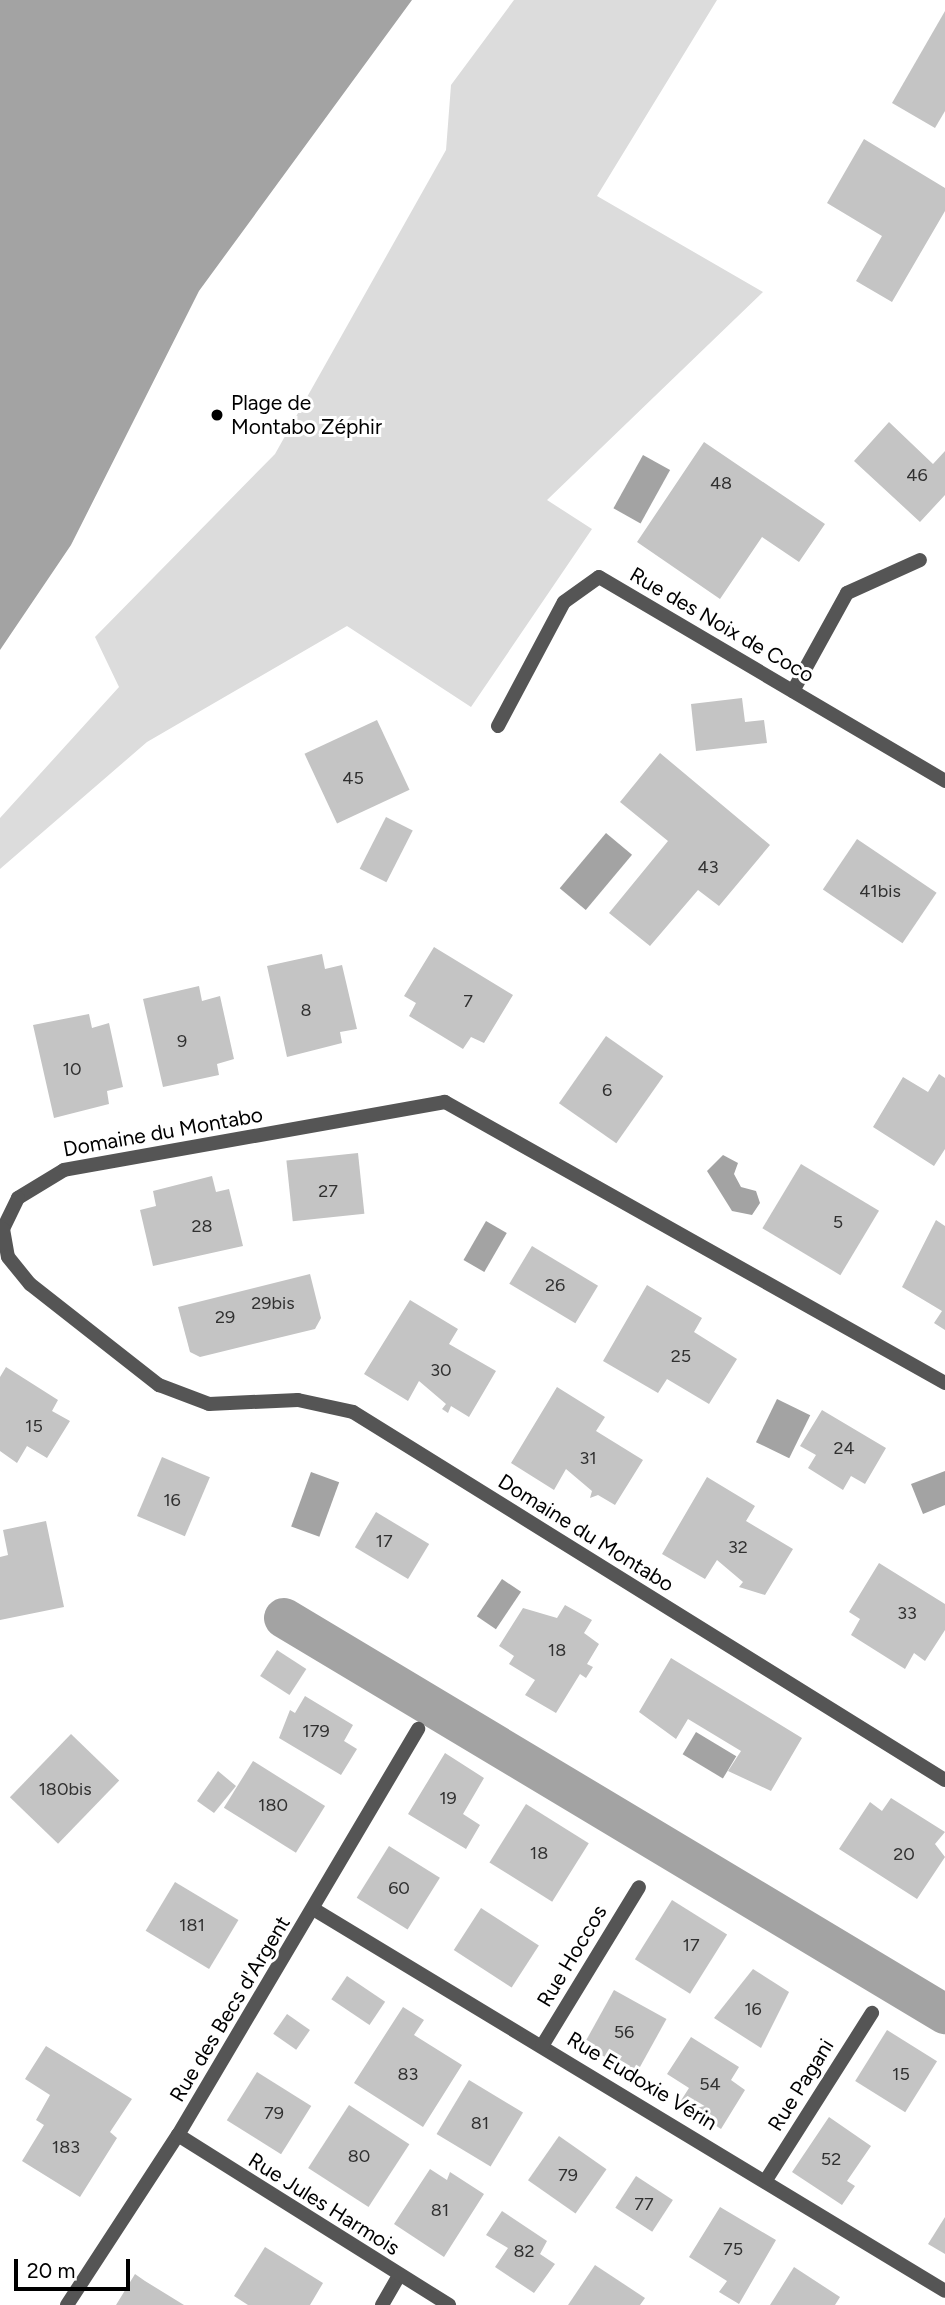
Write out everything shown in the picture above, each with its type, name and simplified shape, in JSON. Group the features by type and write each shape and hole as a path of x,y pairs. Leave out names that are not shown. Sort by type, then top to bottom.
{"street":[{"path":"793,691 847,593 920,560"},
{"name":"Rue des Noix de Coco","path":"498,726 564,601 599,577 945,781"},
{"name":"Domaine du Montabo","path":"945,1383 445,1102 64,1170 18,1198 2,1228 8,1257 30,1284 159,1385 209,1404 298,1400 353,1412 945,1780"},
{"name":"Rue des Becs d'Argent","path":"67,2305 178,2135 314,1910 418,1729"},
{"name":"Rue Hoccos","path":"542,2046 639,1887"},
{"name":"Rue Eudoxie Vérin","path":"314,1910 766,2180 945,2291"},
{"name":"Rue Pagani","path":"766,2180 872,2013"},
{"name":"Rue Jules Harmois","path":"178,2135 449,2305"},
{"path":"382,2305 399,2276"}],"shaded area":[{"path":"0,0 412,0 199,291 71,545 0,650"},
{"path":"514,0 717,0 597,196 763,292 547,500 592,529 471,707 347,626 147,742 0,869 0,818 119,687 95,637 275,454 446,150 451,85"},
{"path":"643,455 670,470 641,523 613,508"},
{"path":"606,833 632,855 586,910 560,888"},
{"path":"723,1155 738,1163 734,1174 741,1187 756,1191 760,1203 752,1215 732,1211 707,1171"},
{"path":"486,1221 507,1233 484,1272 464,1260"},
{"path":"777,1399 810,1415 789,1458 756,1442"},
{"path":"945,1471 945,1505 923,1514 911,1484"},
{"path":"311,1472 339,1482 319,1537 291,1527"},
{"path":"502,1579 521,1592 496,1629 477,1616"},
{"path":"696,1732 736,1756 723,1778 683,1754"}],"building":[{"path":"945,11 945,111 935,128 892,103"},
{"path":"864,139 945,188 945,211 892,302 856,281 882,236 827,203"},
{"path":"889,422 933,464 945,451 945,495 920,522 854,461"},
{"path":"704,442 825,524 799,562 762,537 720,599 637,542"},
{"path":"742,698 745,722 764,720 767,743 696,751 691,704"},
{"path":"377,720 410,790 337,824 304,754"},
{"path":"660,753 770,845 719,906 698,890 650,946 609,913 668,841 620,802"},
{"path":"386,817 413,831 386,882 360,869"},
{"path":"857,839 937,893 902,943 823,890"},
{"path":"434,947 513,995 484,1043 471,1037 463,1049 409,1016 416,1003 404,996"},
{"path":"322,954 325,969 342,965 357,1029 340,1032 342,1043 287,1057 267,966"},
{"path":"199,986 202,1001 220,996 234,1059 217,1064 219,1075 163,1087 143,999"},
{"path":"89,1014 92,1028 109,1023 123,1087 107,1091 109,1104 54,1118 33,1025"},
{"path":"606,1036 663,1076 616,1143 559,1103"},
{"path":"939,1074 945,1078 945,1149 934,1166 873,1127 903,1077 928,1092"},
{"path":"358,1153 364,1214 293,1221 286,1161"},
{"path":"801,1164 879,1211 840,1275 762,1228"},
{"path":"212,1176 216,1192 229,1189 243,1246 153,1266 140,1210 156,1206 153,1191"},
{"path":"936,1220 945,1226 945,1330 934,1323 942,1311 902,1287"},
{"path":"532,1246 598,1286 575,1323 509,1284"},
{"path":"310,1274 321,1318 315,1329 200,1357 190,1352 178,1307"},
{"path":"647,1285 702,1318 694,1332 737,1359 709,1404 667,1379 658,1393 603,1361"},
{"path":"410,1300 458,1329 449,1344 496,1371 469,1417 451,1406 448,1413 442,1409 446,1404 419,1381 408,1401 364,1374"},
{"path":"6,1367 58,1400 52,1411 70,1421 47,1458 27,1446 17,1463 0,1451 0,1377"},
{"path":"557,1387 605,1417 596,1431 643,1460 615,1505 598,1495 590,1498 592,1491 566,1469 554,1490 511,1463"},
{"path":"822,1410 886,1448 865,1484 851,1476 843,1490 808,1468 816,1455 800,1446"},
{"path":"162,1457 210,1477 185,1536 137,1516"},
{"path":"707,1477 755,1506 746,1521 793,1549 765,1595 739,1587 743,1582 717,1560 705,1579 662,1554"},
{"path":"376,1512 429,1544 408,1579 355,1547"},
{"path":"46,1521 64,1607 0,1620 0,1557 8,1555 3,1530"},
{"path":"879,1563 945,1604 945,1630 925,1661 914,1653 905,1669 851,1635 860,1619 849,1612"},
{"path":"565,1605 592,1620 584,1633 599,1644 587,1664 593,1667 586,1678 580,1674 556,1713 525,1695 535,1680 509,1664 514,1656 499,1646 523,1608 557,1618"},
{"path":"277,1650 306,1669 289,1695 260,1676"},
{"path":"671,1658 802,1738 771,1791 728,1771 741,1751 688,1719 676,1739 639,1712"},
{"path":"305,1696 353,1725 344,1741 357,1749 341,1775 279,1738 290,1710 295,1713"},
{"path":"71,1734 119,1781 58,1844 10,1797"},
{"path":"445,1753 484,1778 463,1814 480,1825 466,1849 408,1814"},
{"path":"253,1761 325,1806 296,1853 224,1808"},
{"path":"218,1771 236,1786 214,1813 197,1801"},
{"path":"891,1798 945,1832 935,1844 945,1857 917,1899 839,1849 870,1802 882,1811"},
{"path":"526,1804 589,1843 552,1902 489,1863"},
{"path":"389,1846 440,1878 408,1930 357,1898"},
{"path":"175,1882 238,1920 209,1969 146,1931"},
{"path":"672,1900 727,1934 690,1994 635,1959"},
{"path":"481,1908 539,1946 512,1988 454,1950"},
{"path":"753,1969 789,1992 761,2048 714,2018"},
{"path":"347,1976 385,2002 369,2025 331,1999"},
{"path":"614,1990 666,2019 636,2074 583,2045"},
{"path":"403,2007 424,2020 414,2035 462,2065 423,2127 354,2083"},
{"path":"287,2014 310,2030 296,2050 273,2034"},
{"path":"887,2030 937,2061 905,2112 855,2081"},
{"path":"691,2037 739,2067 731,2080 745,2090 721,2129 680,2102 689,2088 667,2074"},
{"path":"46,2046 132,2099 110,2132 117,2138 80,2197 22,2161 44,2125 36,2120 50,2095 25,2079"},
{"path":"257,2072 311,2106 281,2154 227,2120"},
{"path":"469,2080 523,2112 491,2166 437,2134"},
{"path":"349,2105 409,2144 369,2207 308,2168"},
{"path":"829,2117 871,2146 847,2181 855,2186 842,2205 792,2172"},
{"path":"559,2136 607,2169 576,2214 528,2180"},
{"path":"430,2169 447,2180 450,2172 484,2194 444,2257 394,2224"},
{"path":"636,2176 673,2200 652,2232 615,2208"},
{"path":"720,2207 776,2240 739,2304 719,2292 727,2281 689,2257"},
{"path":"502,2211 547,2241 540,2254 555,2264 534,2293 495,2267 508,2248 486,2235"},
{"path":"945,2217 945,2254 928,2244"},
{"path":"265,2247 323,2283 310,2305 248,2305 234,2296"},
{"path":"595,2265 645,2298 640,2305 568,2305"},
{"path":"794,2267 840,2297 835,2305 770,2305"},
{"path":"135,2274 145,2281 184,2305 116,2305"}],"waterway":[{"path":"284,1618 945,2014"}],"place":[{"name":"Plage de Montabo Zéphir","path":"217,415"}]}
